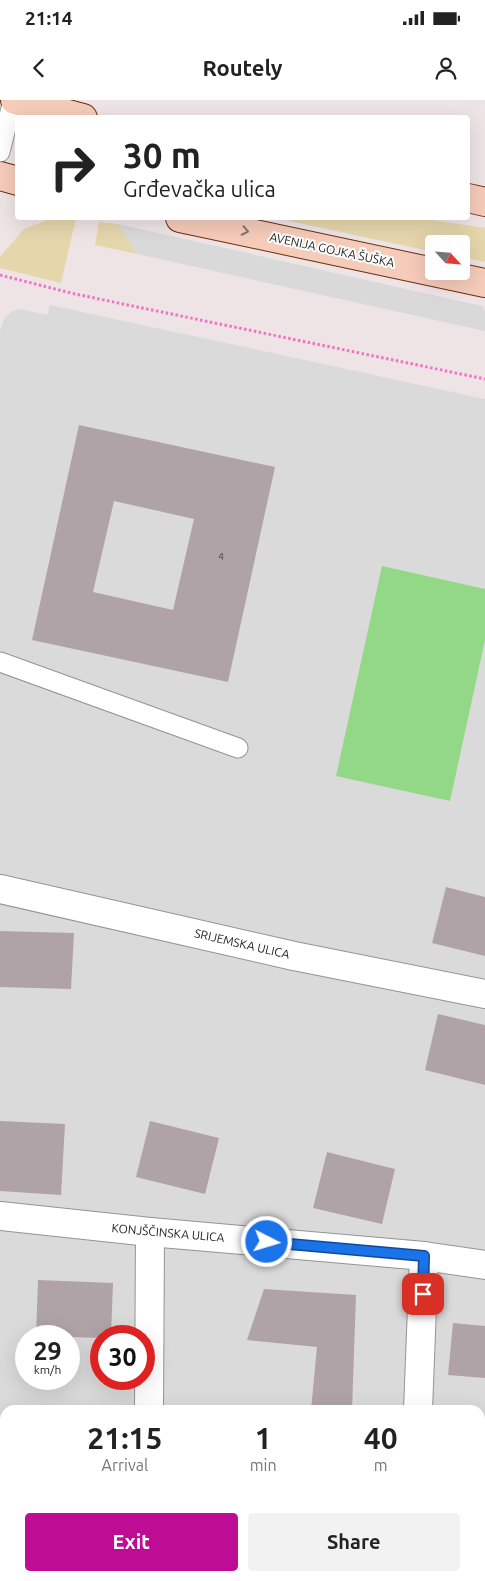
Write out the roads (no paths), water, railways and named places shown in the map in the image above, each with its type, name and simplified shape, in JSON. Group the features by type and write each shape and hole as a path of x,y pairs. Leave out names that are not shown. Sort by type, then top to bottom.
{"main road":[{"path":"14,100 72,115"},
{"path":"0,176 15,180"},
{"path":"470,198 485,202"},
{"name":"AVENIJA GOJKA ŠUŠKA","path":"189,220 485,283"}],"street":[{"name":"SRIJEMSKA ULICA","path":"0,888 294,956 485,994"},
{"name":"KONJŠČINSKA ULICA","path":"0,1216 150,1232 424,1256 485,1264"},
{"path":"149,1405 150,1232"},
{"path":"418,1405 424,1256"}],"lane":[{"path":"0,152 14,100"},
{"path":"0,662 238,748"}]}
